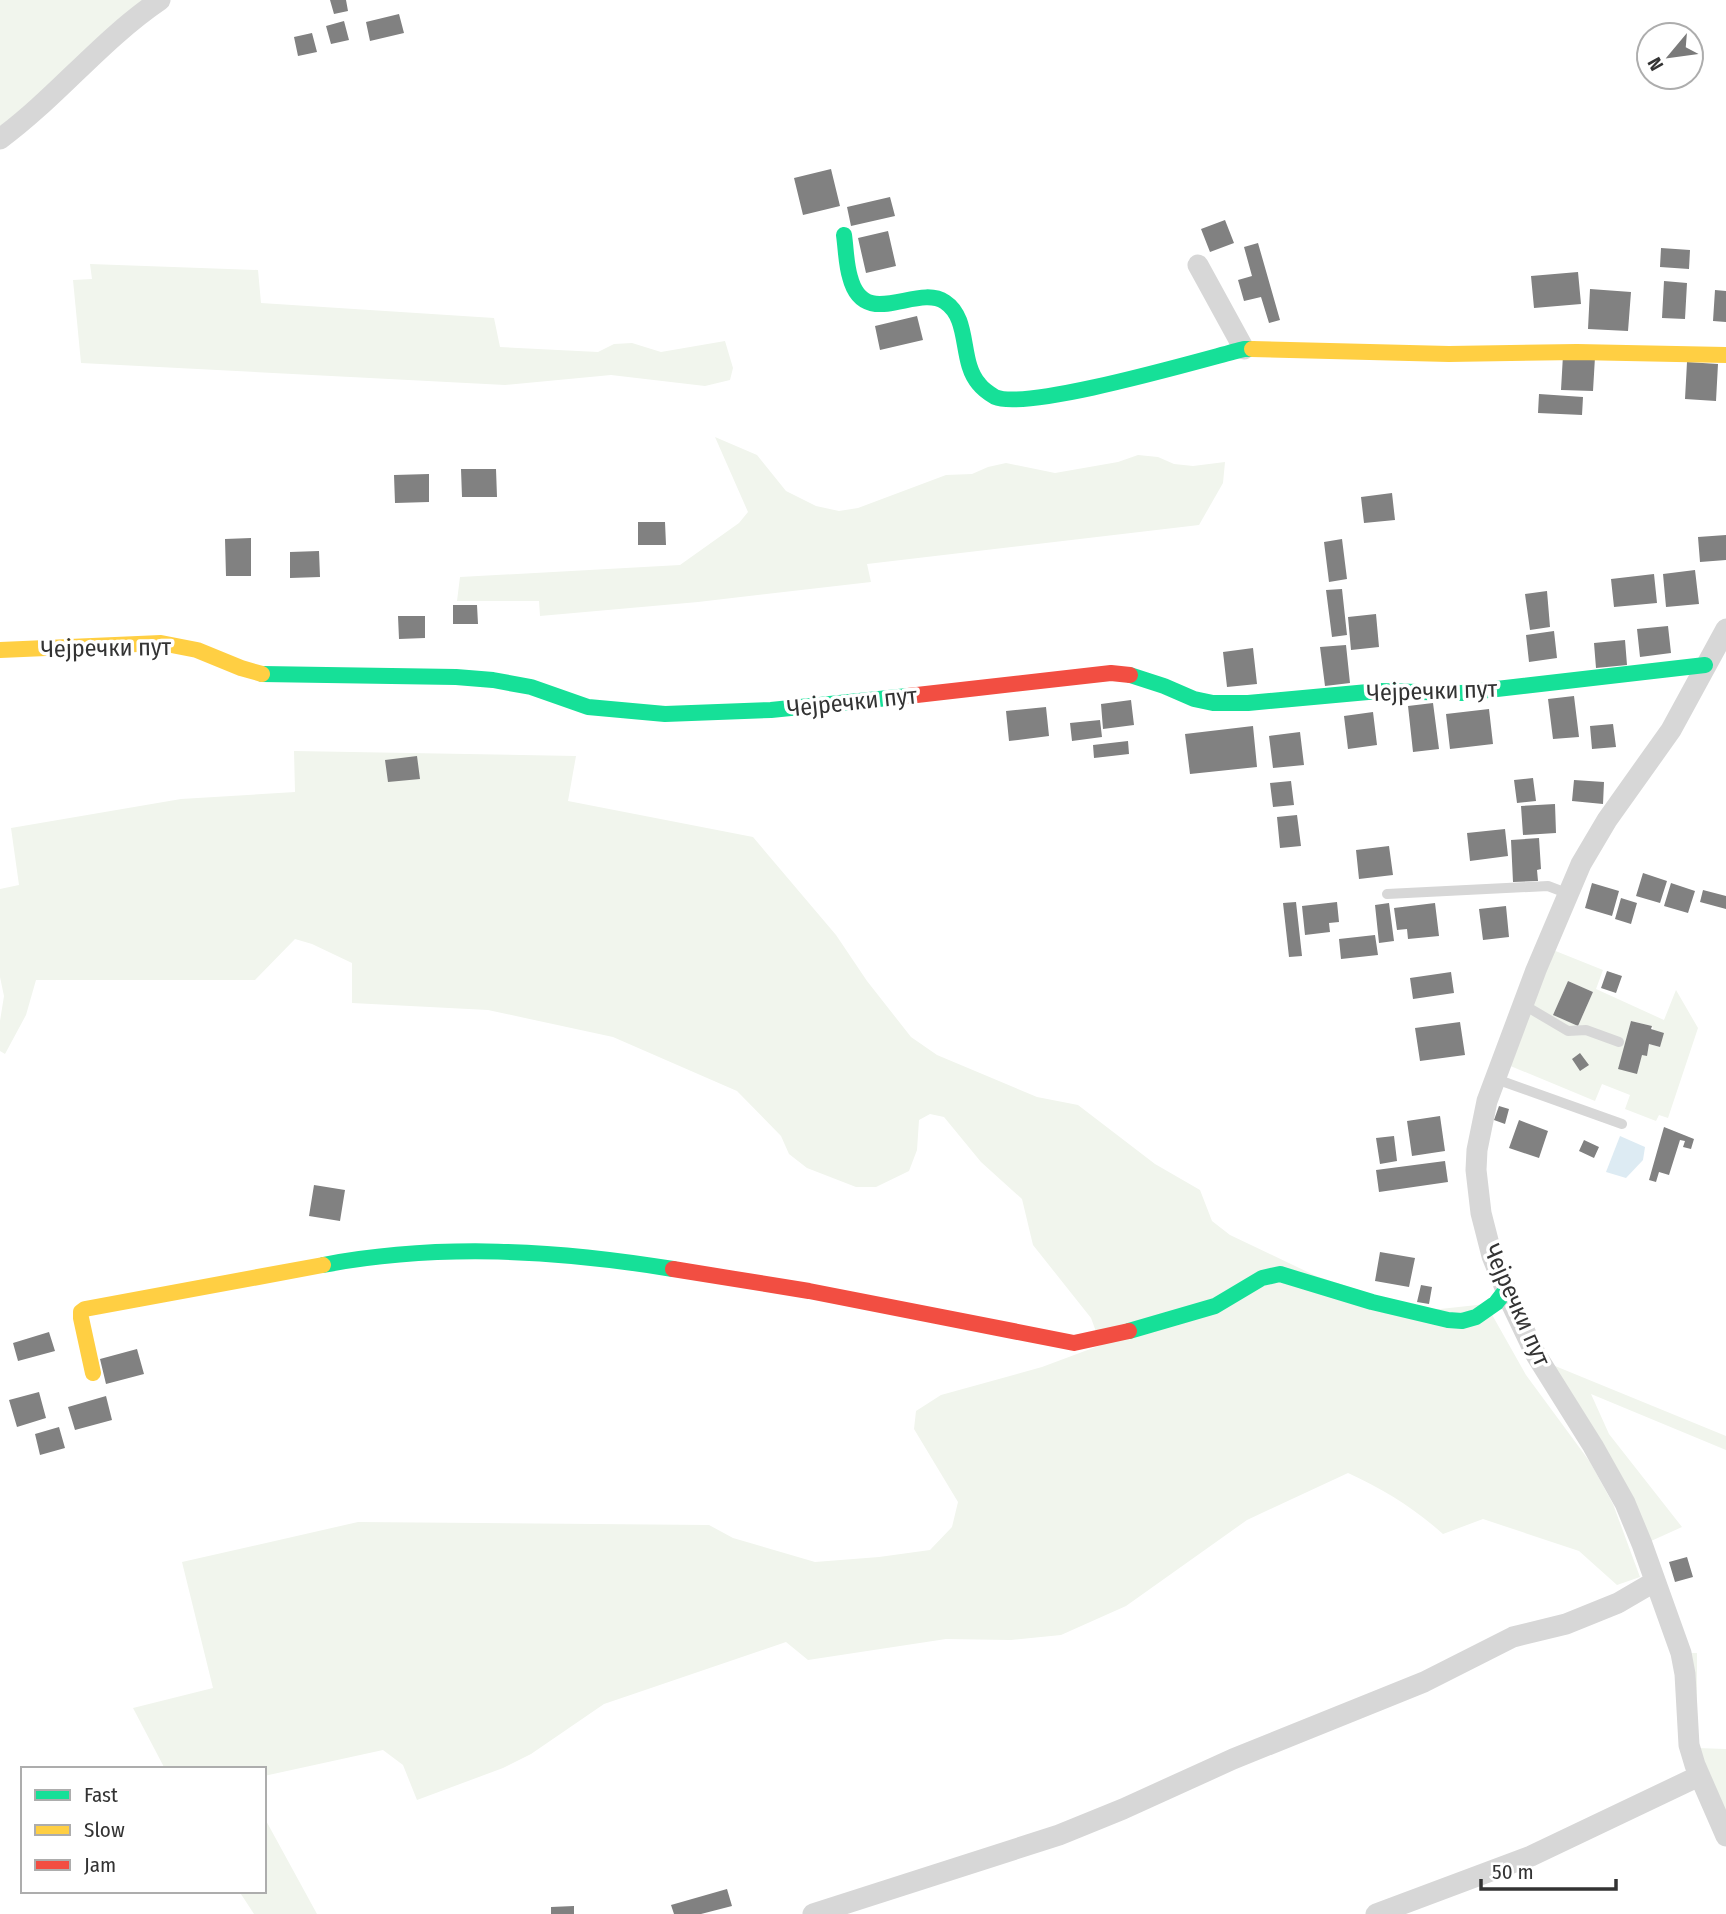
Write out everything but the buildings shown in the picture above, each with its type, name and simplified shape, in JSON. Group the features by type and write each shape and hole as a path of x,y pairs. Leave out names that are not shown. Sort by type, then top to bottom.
{"street":[{"path":"0,139 43,103 109,40 160,0"},
{"path":"844,235 850,279 857,292 867,301 884,306 928,296 944,301 954,310 960,322 971,369 978,383 996,397 1018,399 1054,396 1244,349 1448,354 1577,352 1726,355"},
{"path":"1198,265 1244,349"},
{"name":"Чејречки пут","path":"1726,629 1671,730 1607,820 1581,864 1487,1101 1477,1150 1477,1190 1492,1255 1536,1355 1625,1503 1681,1653 1685,1674 1689,1745 1699,1776 1726,1836"},
{"name":"Чејречки пут","path":"0,650 161,643 197,650 241,668 267,675 456,677 493,680 531,687 588,707 665,715 771,710 1111,673 1148,681 1194,699 1213,703 1248,703 1379,691 1462,693 1705,665"},
{"path":"93,1373 81,1318 81,1312 85,1309 355,1259 426,1252 518,1251 627,1261 809,1291 1074,1343 1109,1337 1215,1306 1262,1278 1280,1274 1373,1302 1462,1321 1476,1317 1496,1303 1506,1290"},
{"path":"813,1914 1059,1835 1233,1759 1424,1682 1513,1637 1566,1624 1618,1603 1654,1582"},
{"path":"1376,1914 1531,1856 1699,1776"}],"lane":[{"path":"1387,894 1548,886 1569,894"},
{"path":"1524,1005 1568,1031 1586,1030 1619,1042"},
{"path":"1496,1079 1622,1124"}],"shaded area":[{"path":"0,0 148,0 22,111 0,126"},
{"path":"90,264 258,270 261,303 494,318 500,347 598,352 614,344 632,343 661,352 725,341 733,368 730,380 705,386 611,375 505,385 81,363 73,280 92,279"},
{"path":"715,437 757,455 786,491 816,506 839,511 858,508 946,475 972,474 1006,463 1055,473 1118,462 1138,455 1193,466 1225,462 1223,483 1199,525 867,564 871,582 698,602 540,616 539,601 457,601 460,577 680,565 739,523 748,512"},
{"path":"294,751 576,756 568,801 753,837 836,935 867,981 911,1037 937,1055 1037,1097 1078,1105 1155,1164 1200,1190 1212,1221 1230,1235 1316,1276 1422,1311 1486,1304 1526,1375 1590,1462 1613,1504 1640,1577 1617,1585 1579,1551 1483,1519 1443,1534 1398,1500 1348,1473 1247,1520 1126,1606 1061,1635 1011,1640 946,1639 808,1660 786,1642 604,1704 531,1754 503,1768 417,1800 403,1765 383,1750 266,1776 266,1767 164,1767 133,1708 213,1688 182,1562 358,1522 709,1525 733,1538 815,1562 930,1550 952,1527 958,1502 914,1429 916,1411 941,1395 1042,1367 1101,1345 1091,1318 1033,1245 1022,1199 981,1162 944,1117 930,1114 919,1120 917,1150 909,1171 876,1187 856,1187 807,1168 789,1154 781,1136 737,1091 613,1037 488,1010 352,1003 352,963 295,939 255,980 36,980 26,1015 5,1054 0,1051 0,1021 4,996 0,977 0,889 19,885 11,828 181,799 295,792"},
{"path":"1553,950 1603,970 1596,989 1664,1020 1676,990 1698,1028 1668,1118 1659,1115 1656,1121 1625,1109 1630,1095 1602,1084 1595,1101 1508,1065","holes":["1568,981 1593,992 1578,1026 1553,1015","1631,1021 1652,1026 1660,1047 1649,1044 1647,1055 1642,1055 1619,1069"]},
{"path":"1620,1136 1645,1147 1643,1160 1626,1178 1606,1172"},
{"path":"1538,1359 1726,1436 1726,1450 1591,1394 1609,1434 1682,1527 1640,1546"},
{"path":"1680,1653 1697,1653 1697,1748 1726,1749 1726,1825 1721,1828 1688,1752 1686,1681"},
{"path":"266,1821 317,1914 254,1914 240,1893 266,1893"}],"traffic: fast":[{"path":"844,235 850,277 857,293 867,301 879,304 920,298 945,302 958,319 973,375 980,386 995,397 1042,397 1077,391 1252,349"},
{"path":"1130,675 1194,699 1213,703 1248,703 1379,691 1462,693 1705,665"},
{"path":"262,674 493,680 531,687 588,707 665,714 771,710 908,696"},
{"path":"323,1265 410,1254 498,1252 586,1257 673,1269"},
{"path":"1129,1331 1215,1306 1262,1278 1280,1274 1372,1302 1462,1321 1476,1317 1496,1303 1506,1290"}],"traffic: slow":[{"path":"1252,349 1449,354 1577,352 1726,355"},
{"path":"0,650 161,643 197,650 262,674"},
{"path":"93,1373 81,1318 81,1312 85,1309 323,1265"}],"traffic: jam":[{"path":"908,696 1111,673 1130,675"},
{"path":"673,1269 809,1291 1074,1343 1129,1331"}]}
